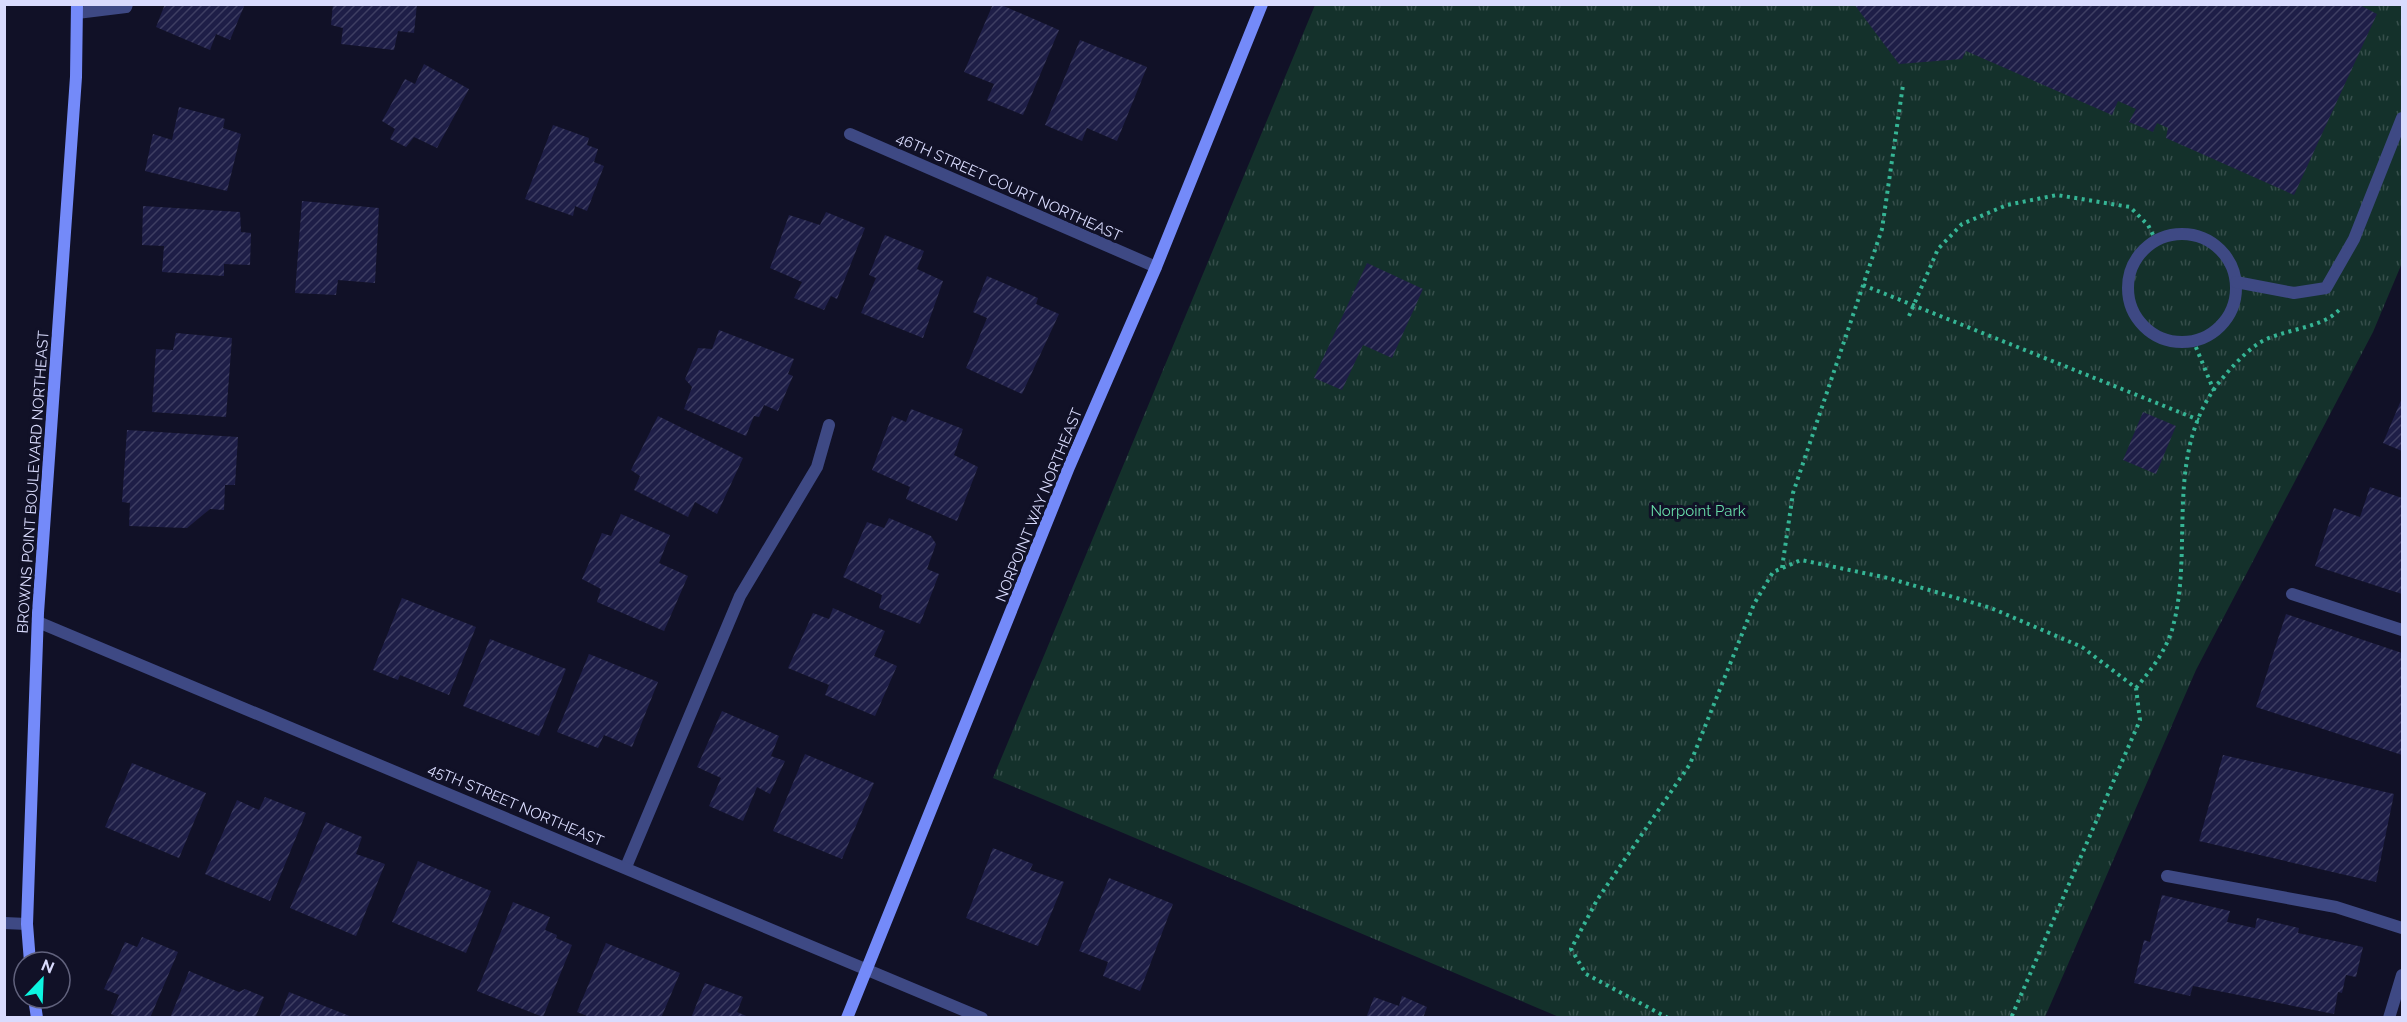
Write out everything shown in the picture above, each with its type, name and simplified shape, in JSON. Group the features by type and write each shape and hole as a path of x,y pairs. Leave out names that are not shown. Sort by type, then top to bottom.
{"street":[{"path":"77,9 126,7 127,4"},
{"name":"NORPOINT WAY NORTHEAST","path":"847,1017 1065,478 1156,267 1262,4"},
{"name":"BROWNS POINT BOULEVARD NORTHEAST","path":"29,950 27,924 38,622 76,77 77,9"},
{"path":"2236,282 2294,293 2326,288 2354,239 2403,118"},
{"name":"46TH STREET COURT NORTHEAST","path":"850,134 1156,267"},
{"path":"2173,235 2191,235 2207,240 2222,250 2232,265 2236,282 2235,300 2229,316 2217,330 2201,339 2183,342 2166,339 2150,331 2137,318 2130,302 2128,284 2133,266 2142,252 2156,241 2173,235"},
{"path":"626,867 740,596 817,467 829,425"},
{"path":"2292,594 2403,630"},
{"name":"45TH STREET NORTHEAST","path":"38,622 982,1017"},
{"path":"2167,876 2336,907 2403,928"},
{"path":"4,923 27,924"},
{"path":"2389,1017 2403,975"}],"path":[{"path":"1782,568 1793,493 1882,229 1903,85"},
{"path":"1909,316 1912,304 1938,249 1962,224 2007,205 2057,195 2130,207 2148,225 2156,241"},
{"path":"1863,285 2199,420"},
{"path":"2136,688 2156,665 2172,630 2179,585 2183,478 2199,420 2214,391 2237,363 2259,344 2335,314 2341,308"},
{"path":"2193,340 2214,391"},
{"path":"1668,1017 1586,974 1571,950 1597,900 1690,764 1754,604 1773,572 1801,560 1888,578 1991,608 2082,647 2136,688 2140,720 2011,1017"}],"green space":[{"name":"Norpoint Park","path":"1315,5 2402,5 2402,263 2373,332 2196,670 2045,1017 1559,1017 993,778"}],"building":[{"path":"165,4 245,4 230,40 216,34 210,50 156,27"},
{"path":"333,4 417,4 414,33 398,31 394,50 341,44 343,28 331,25"},
{"path":"993,4 999,4 1059,30 1023,115 987,100 994,84 964,72"},
{"path":"1854,4 2358,4 2377,14 2294,195 2166,138 2168,128 2157,123 2153,132 2129,122 2136,109 2118,101 2112,115 1966,51 1962,59 1899,64"},
{"path":"1080,40 1147,67 1117,141 1087,128 1082,141 1045,125"},
{"path":"424,64 469,89 437,148 414,137 406,147 390,139 395,129 382,121 405,79 415,84"},
{"path":"179,107 225,119 223,128 241,134 227,191 145,171 153,134 172,140"},
{"path":"553,125 589,138 587,145 598,149 594,162 604,166 587,211 575,206 573,216 525,199"},
{"path":"302,201 379,208 375,283 338,280 336,295 295,293"},
{"path":"143,206 240,212 241,232 251,233 250,265 224,264 224,276 162,272 164,246 142,245"},
{"path":"826,212 865,228 837,299 831,296 824,310 794,298 802,282 770,268 789,215 820,225"},
{"path":"885,235 924,251 917,269 943,281 923,338 861,313 876,278 869,275"},
{"path":"1367,263 1423,289 1392,358 1363,345 1342,390 1314,378"},
{"path":"987,276 1038,298 1036,304 1059,314 1022,394 966,368 987,318 973,312"},
{"path":"719,330 794,359 788,374 793,376 778,411 764,405 759,417 754,416 746,436 684,409 692,387 685,379 698,348 712,349"},
{"path":"176,333 232,338 226,417 152,412 156,349 173,350"},
{"path":"2402,398 2402,451 2383,443"},
{"path":"911,409 963,429 954,455 978,467 957,521 906,499 910,487 872,470 892,416 906,422"},
{"path":"2143,412 2176,426 2156,474 2123,460"},
{"path":"658,416 743,458 717,514 695,502 688,517 634,490 640,476 631,470"},
{"path":"127,430 238,437 235,485 225,485 224,510 210,509 187,528 129,526 130,503 122,502"},
{"path":"2370,487 2402,498 2402,594 2315,566 2334,508 2360,517"},
{"path":"621,514 670,535 659,563 688,576 664,631 597,602 601,589 582,579 602,533 611,536"},
{"path":"889,518 931,536 936,544 927,569 939,574 920,624 879,608 882,595 843,577 867,522 884,528"},
{"path":"402,598 476,627 449,695 400,675 398,680 373,670"},
{"path":"833,608 885,631 874,656 897,666 875,716 825,695 829,685 788,668 813,613 829,619"},
{"path":"2286,614 2402,653 2402,755 2256,707"},
{"path":"490,639 566,669 539,736 463,706"},
{"path":"589,654 658,682 632,747 604,735 598,748 557,732"},
{"path":"722,711 779,736 771,756 785,761 770,794 757,787 743,821 709,806 721,778 697,767"},
{"path":"805,754 874,783 842,859 773,831"},
{"path":"2223,755 2394,794 2376,882 2199,841"},
{"path":"132,763 206,793 179,858 105,827"},
{"path":"265,797 306,813 270,901 205,874 237,800 259,810"},
{"path":"326,822 362,837 356,854 385,864 356,936 290,908"},
{"path":"993,848 1033,864 1030,870 1064,882 1038,946 966,918"},
{"path":"418,861 491,891 466,953 392,922"},
{"path":"1109,878 1173,904 1140,991 1103,976 1108,962 1079,951"},
{"path":"2162,895 2230,911 2227,922 2255,928 2257,918 2299,928 2298,933 2363,947 2356,977 2346,975 2342,993 2338,992 2334,1014 2193,986 2190,996 2134,983 2144,940 2150,942"},
{"path":"513,902 550,917 545,930 572,945 543,1017 477,991"},
{"path":"142,937 178,952 150,1018 120,1018 111,1014 119,995 104,989 125,942 137,947"},
{"path":"606,943 680,973 661,1018 592,1018 577,1012"},
{"path":"189,971 239,992 245,989 264,997 255,1018 170,1018"},
{"path":"705,983 743,997 737,1012 751,1018 691,1018"},
{"path":"289,992 352,1017 352,1018 279,1018"},
{"path":"1402,996 1427,1007 1423,1018 1366,1018 1374,997 1399,1006"}]}
